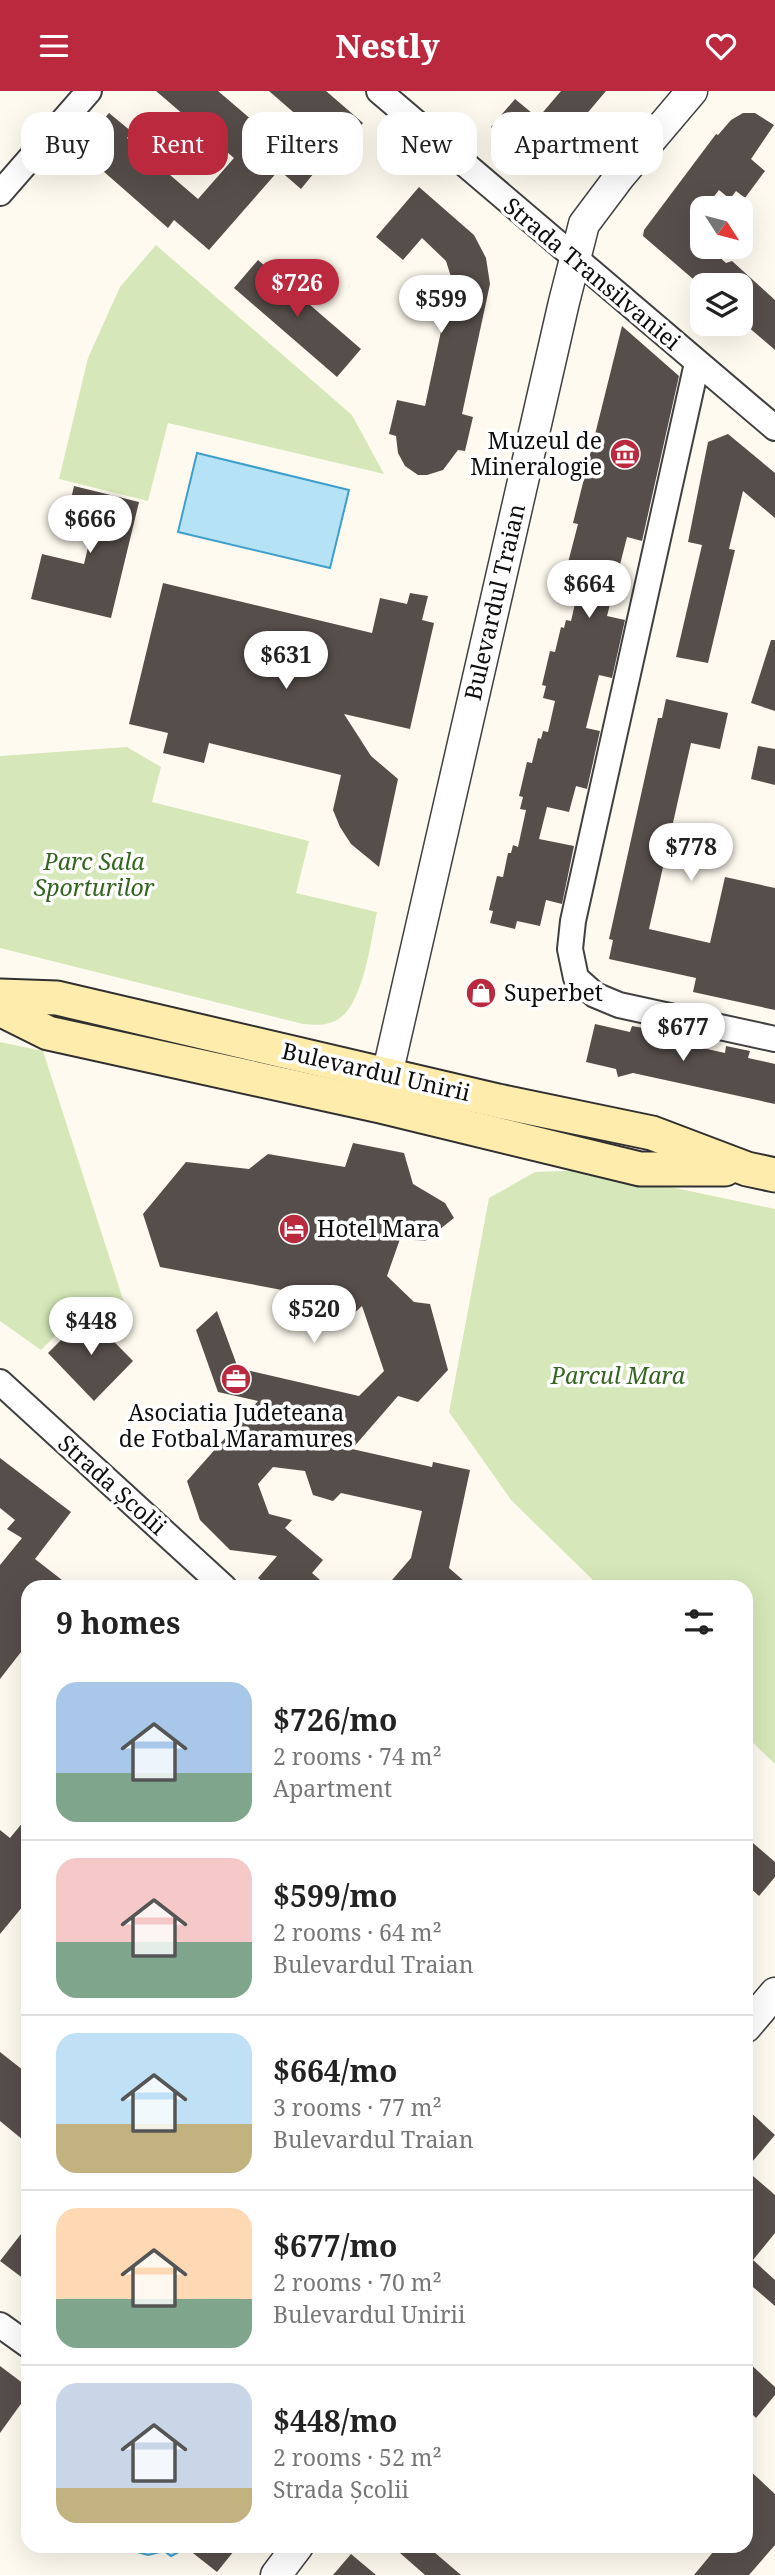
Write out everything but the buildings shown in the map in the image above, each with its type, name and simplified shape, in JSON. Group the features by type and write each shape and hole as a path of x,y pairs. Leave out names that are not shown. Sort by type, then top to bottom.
{"main road":[{"name":"Bulevardul Unirii","path":"0,996 57,998 384,1090 640,1169 761,1172"},
{"name":"Bulevardul Unirii","path":"0,1009 48,1033 384,1090"}],"street":[{"path":"0,193 89,91"},
{"name":"Strada Transilvaniei","path":"379,91 775,428"},
{"name":"Bulevardul Traian","path":"384,1090 584,224 692,91"},
{"path":"697,363 576,908 570,949 576,978 595,995 620,1005 775,1039"},
{"name":"Strada Școlii","path":"0,1382 217,1580"},
{"path":"753,2019 775,1993"},
{"path":"0,2325 21,2340"},
{"path":"276,2575 293,2553"}],"green space":[{"path":"156,245 352,415 384,474 168,423 148,501 59,479 88,358 120,287"},
{"name":"Parc Sala Sporturilor","path":"127,747 161,767 152,802 309,841 296,893 377,912 359,989 345,1014 327,1024 303,1024 0,948 0,756"},
{"path":"0,1042 43,1051 128,1315 88,1303 41,1350 0,1321"},
{"name":"Parcul Mara","path":"590,1170 775,1209 775,1764 753,1743 753,1580 593,1580 511,1500 449,1412 489,1198 535,1172"}],"water":[{"path":"197,453 349,490 330,568 178,532"}],"place":[{"name":"Muzeul de Mineralogie","path":"625,454"},
{"name":"Superbet","path":"481,993"},
{"name":"Hotel Mara","path":"294,1229"},
{"name":"Asociatia Judeteana de Fotbal Maramures","path":"236,1379"}]}
